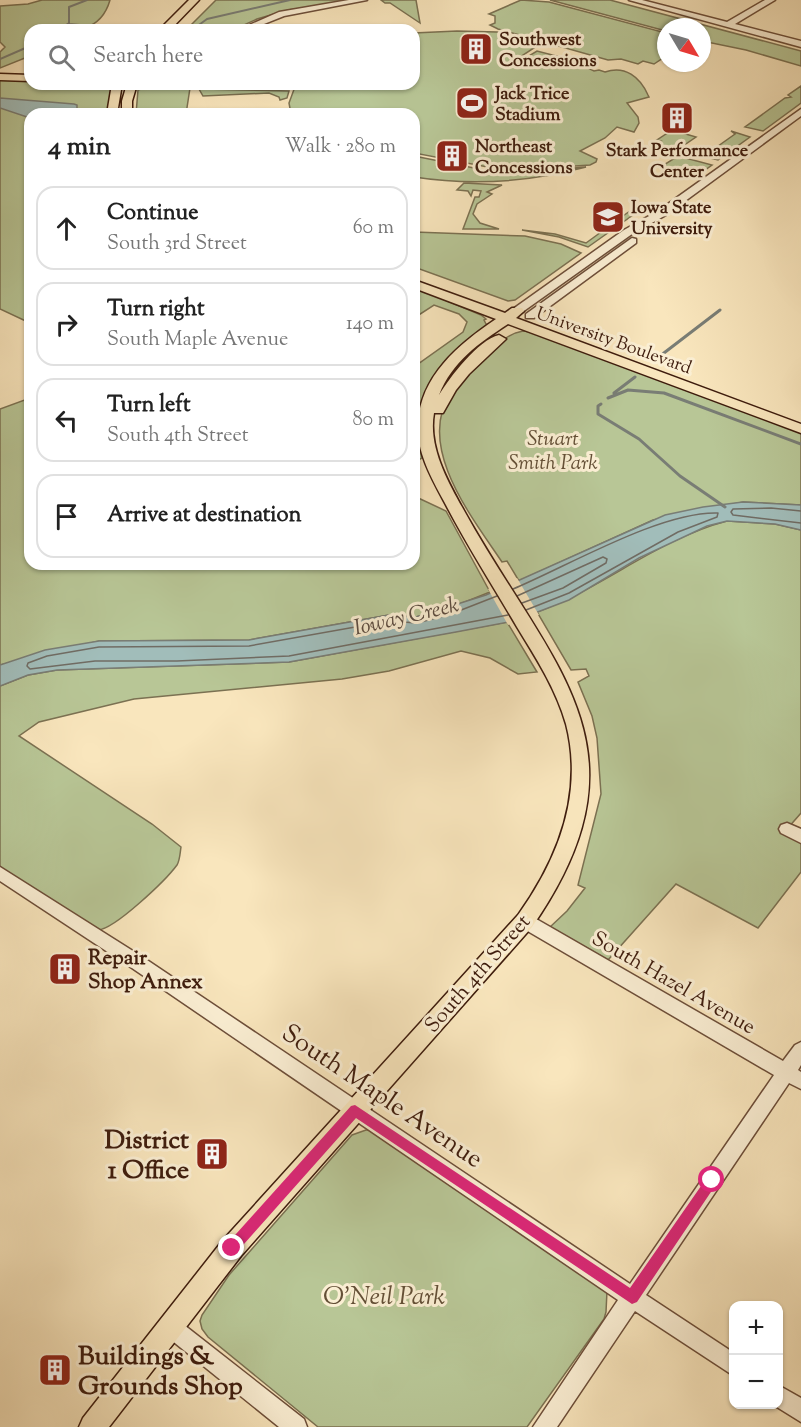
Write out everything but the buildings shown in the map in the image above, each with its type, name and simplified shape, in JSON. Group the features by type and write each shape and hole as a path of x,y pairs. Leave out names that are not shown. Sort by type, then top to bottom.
{"main road":[{"path":"170,24 194,0"},
{"path":"184,24 207,0"},
{"path":"0,77 24,78"},
{"path":"113,108 116,90"},
{"path":"127,108 130,90"},
{"name":"University Boulevard","path":"420,276 518,318 801,429"},
{"name":"University Boulevard","path":"420,286 801,417"},
{"name":"South 4th Street","path":"92,1427 172,1328 232,1248 525,921 558,872 569,846 580,799 581,765 578,738 570,708 533,638 440,478 430,447 438,410 449,388 475,358 518,318"}],"street":[{"path":"257,24 282,14 363,0"},
{"path":"633,0 801,44"},
{"path":"728,25 771,0"},
{"path":"518,318 605,248 662,213 800,113"},
{"name":"South Maple Avenue","path":"0,873 729,1363"},
{"name":"South Hazel Avenue","path":"525,921 794,1077"},
{"path":"544,1427 632,1297 794,1077 801,1050"},
{"path":"172,1328 296,1427"},
{"path":"783,1399 801,1411"}],"green space":[{"path":"42,0 110,0 105,12 92,24 24,24 24,58 0,68 0,52 5,47 0,42 0,6 28,4"},
{"path":"216,0 363,0 288,10 246,24 192,24"},
{"path":"381,0 416,0 420,23 390,3"},
{"path":"521,0 549,2 657,31 657,62 654,64 643,61 638,64 621,59 608,60 498,29 490,25 495,23 495,16 489,14"},
{"path":"550,0 610,0 677,18 657,18 657,29"},
{"path":"711,27 801,51 801,66 711,43"},
{"name":"Jack Trice Stadium","path":"497,32 540,44 523,55 529,56 537,51 564,58 554,63 559,65 569,59 594,71 625,71 641,83 649,97 627,103 638,117 639,123 634,132 617,127 605,138 580,151 597,159 596,162 590,165 530,169 493,168 420,154 420,108 290,108 289,103 294,90 420,90 420,33"},
{"path":"0,80 24,81 24,90 112,90 109,108 24,108 24,320 0,309"},
{"path":"801,86 801,103 763,131 745,127 785,98 791,97 788,95"},
{"path":"138,90 190,90 187,108 136,108"},
{"path":"200,90 289,91 287,98 280,100 279,97 269,93 203,96"},
{"path":"672,130 696,137 677,150 657,144 661,141 657,140"},
{"path":"731,131 750,137 718,160 689,153 696,148 711,151 735,134"},
{"path":"678,156 712,165 694,178 662,166"},
{"path":"420,157 489,171 536,171 586,167 544,176 501,181 420,178"},
{"path":"464,183 502,185 487,192 492,194 477,204 473,214 480,223 499,229 463,229 475,197 479,197 481,191 473,190 471,196 468,191 457,190"},
{"path":"634,208 640,210 588,247 559,237 522,230 555,234 586,243"},
{"path":"420,232 525,236 561,244 581,253 515,300 508,301 420,269"},
{"path":"420,290 481,315 489,325 448,360 420,439 420,363 463,332 467,322 459,314 434,305 420,314"},
{"name":"Stuart Smith Park","path":"523,331 532,332 801,432 801,505 743,502 653,520 519,581 507,561 502,562 463,503 443,458 440,435 442,413 453,389 497,345 509,336"},
{"path":"24,400 24,570 420,570 420,499 446,511 490,592 450,608 416,617 389,615 249,640 99,641 0,665 0,409"},
{"path":"727,521 775,524 801,530 801,813 787,829 801,837 801,872 758,928 676,884 608,960 550,927 567,911 585,888 578,885 601,794 597,738 592,716 578,682 589,676 586,669 571,670 537,612 585,590 677,539"},
{"path":"507,622 537,672 518,674 490,658 461,651 389,671 342,679 134,699 39,722 19,736 152,824 181,847 179,861 140,903 116,922 98,930 0,872 0,686 28,675 57,670 289,662"},
{"name":"O'Neil Park","path":"372,1130 607,1291 604,1319 527,1427 318,1427 208,1337 202,1329 200,1321 202,1315 229,1275 352,1135"}],"water":[{"path":"0,98 77,105 77,108 24,108 24,116 0,108"},
{"name":"Ioway Creek","path":"743,502 801,505 801,530 775,524 727,521 707,526 639,558 569,600 514,621 289,662 57,670 28,675 0,686 0,665 45,650 99,641 249,640 389,615 416,617 486,595 665,515"}],"pier":[{"path":"517,578 539,615 508,625 488,589"}],"waterway":[{"path":"68,24 69,7 87,0"},
{"path":"200,24 207,19 290,0"},
{"path":"0,59 24,49"},
{"path":"660,356 720,310"},
{"path":"614,393 635,377"},
{"path":"608,398 628,390 664,393 801,444"},
{"path":"601,404 598,406 598,414 639,439 680,476 725,507"}],"place":[{"name":"Southwest Concessions","path":"476,49"},
{"name":"Jack Trice Stadium","path":"472,103"},
{"name":"Stark Performance Center","path":"677,118"},
{"name":"Northeast Concessions","path":"452,156"},
{"name":"Iowa State University","path":"608,217"},
{"name":"Repair Shop Annex","path":"65,969"},
{"name":"District 1 Office","path":"212,1154"},
{"name":"Buildings & Grounds Shop","path":"55,1370"}],"route":[{"path":"232,1248 355,1110 632,1297 712,1180"}]}
